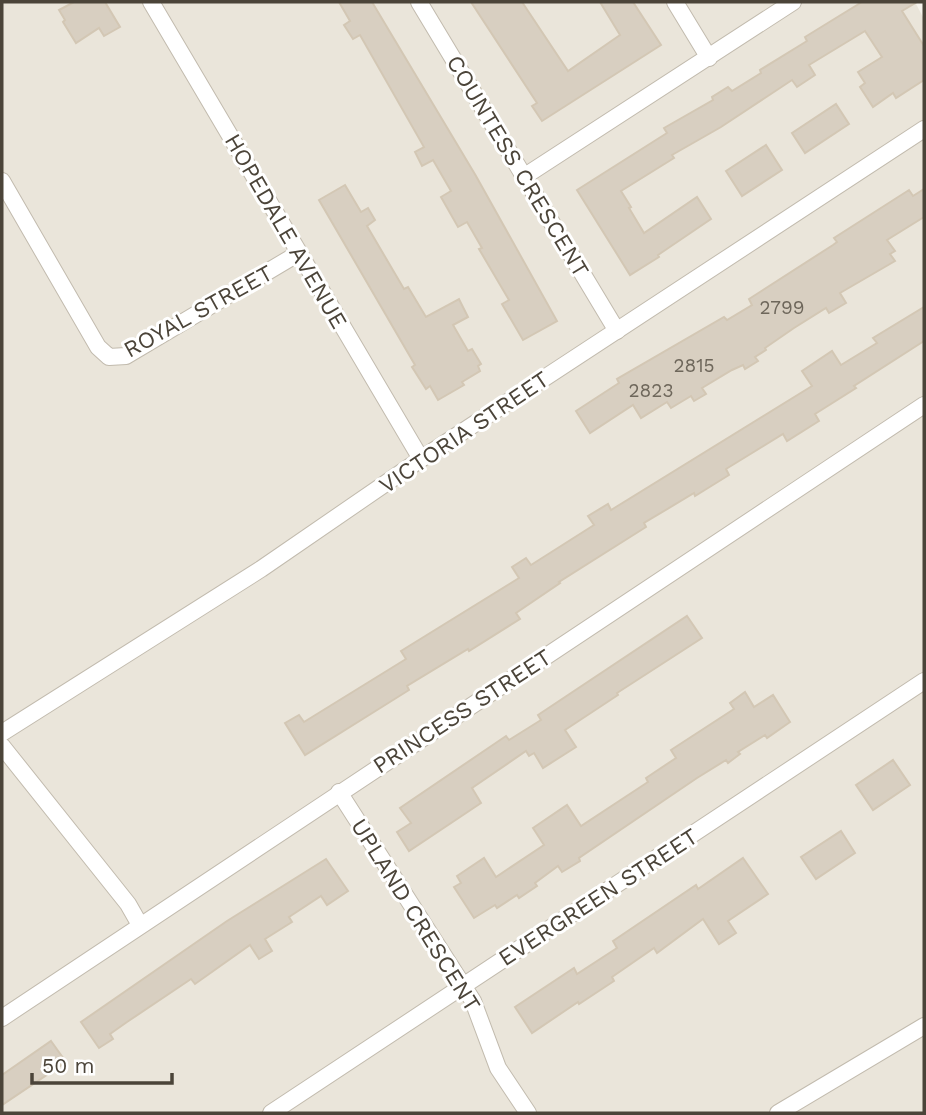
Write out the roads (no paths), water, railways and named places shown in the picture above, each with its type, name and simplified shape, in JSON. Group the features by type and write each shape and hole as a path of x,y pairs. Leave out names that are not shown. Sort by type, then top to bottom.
{"street":[{"name":"HOPEDALE AVENUE","path":"152,2 421,460"},
{"name":"COUNTESS CRESCENT","path":"419,2 617,331"},
{"path":"675,2 709,58"},
{"path":"525,176 793,2"},
{"name":"VICTORIA STREET","path":"2,733 261,569 421,460 924,129"},
{"name":"ROYAL STREET","path":"2,181 98,347 109,357 125,356 299,254"},
{"name":"PRINCESS STREET","path":"2,1017 924,405"},
{"name":"EVERGREEN STREET","path":"271,1113 924,681"},
{"path":"2,746 128,904 140,925"},
{"name":"UPLAND CRESCENT","path":"339,792 464,985 473,1001 498,1068 528,1113"},
{"path":"778,1113 924,1026"}]}
